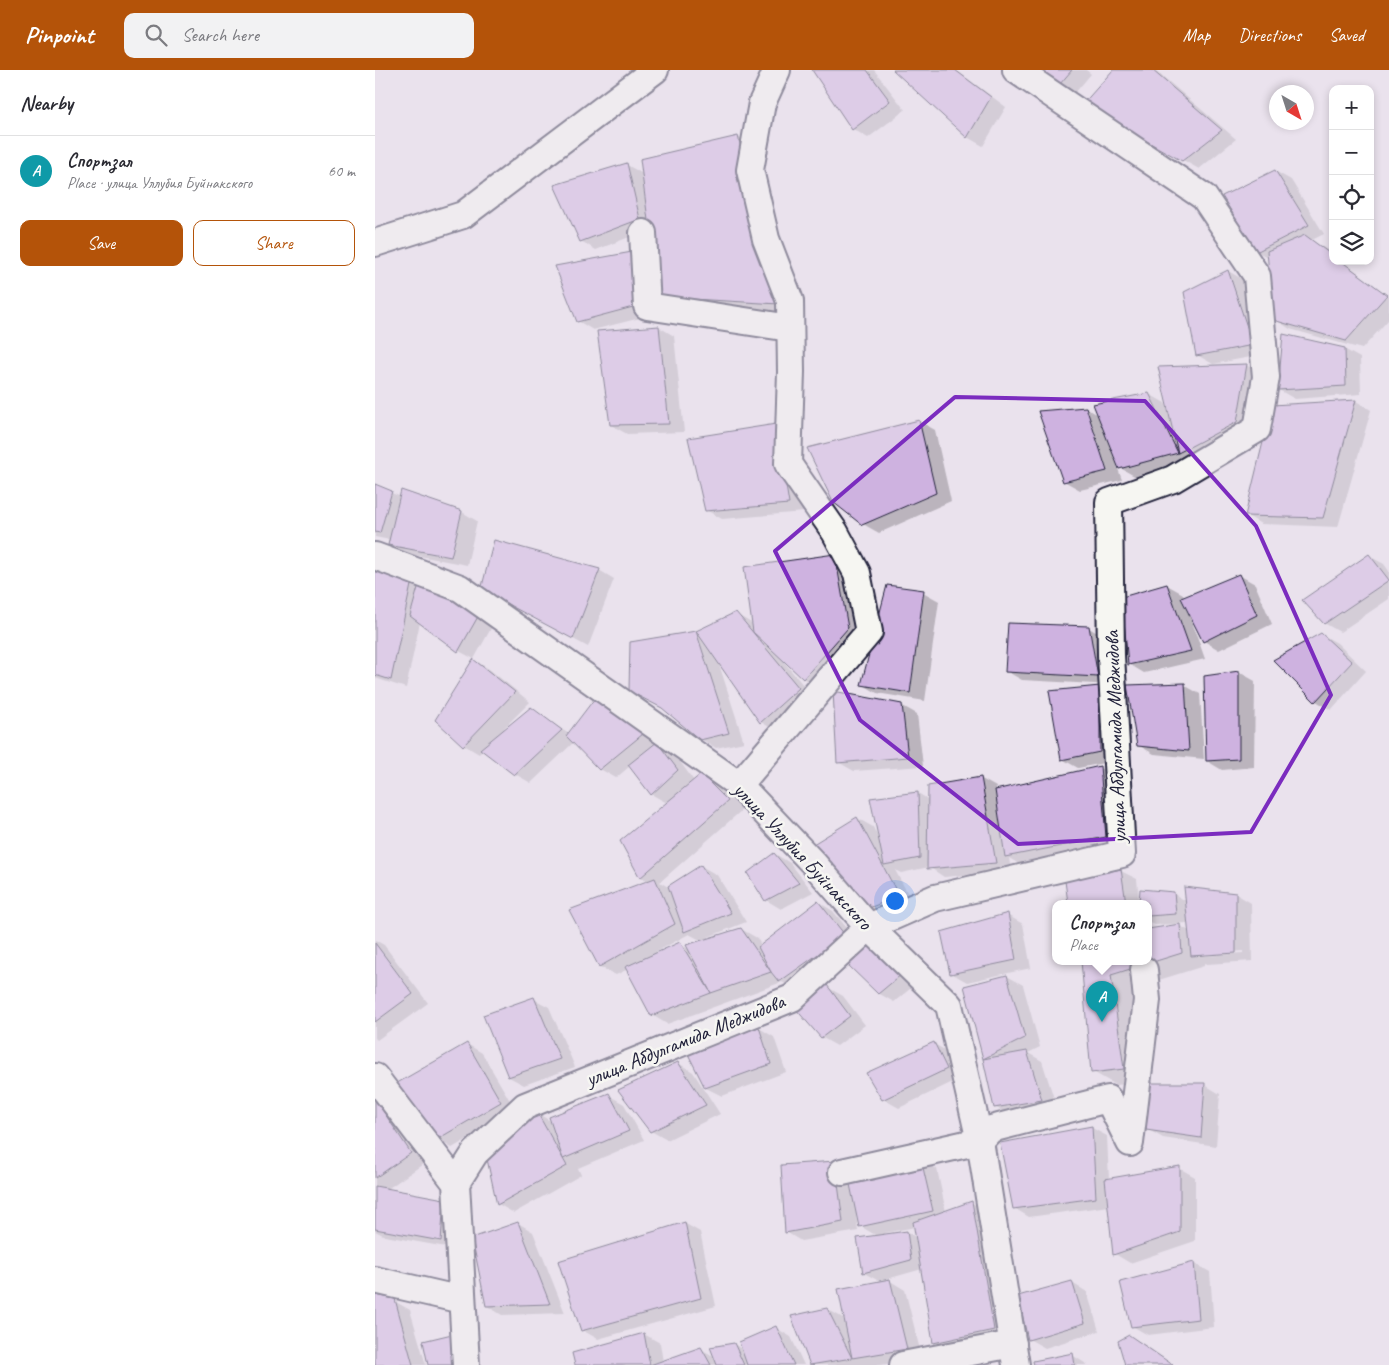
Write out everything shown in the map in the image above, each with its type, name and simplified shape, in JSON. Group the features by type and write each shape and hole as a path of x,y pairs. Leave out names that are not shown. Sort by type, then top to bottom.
{"street":[{"path":"375,243 463,215 655,70"},
{"path":"739,784 869,632 857,573 835,532 788,464 790,301 766,239 750,170 762,103 777,70"},
{"name":"улица Абдулгамида Меджидова","path":"456,1184 475,1153 525,1106 792,998 869,927 935,898 1122,854 1111,655 1109,502 1173,479 1257,429 1265,377 1257,276 1204,198 1016,70"},
{"path":"643,232 647,306 791,328"},
{"name":"улица Уллубия Буйнакского","path":"375,556 460,588 739,784 815,865 869,927 949,1005 981,1141 1015,1355"},
{"path":"843,1172 981,1141 991,1129 1108,1099 1130,1143 1147,1000 1144,970"},
{"path":"375,1077 456,1184 466,1365"},
{"path":"375,1280 462,1300"},
{"path":"903,1365 1015,1355"}],"highlighted area":[{"path":"955,397 1145,401 1256,526 1331,695 1251,832 1018,844 860,720 775,551"}],"building":[{"path":"812,70 867,70 890,101 852,130"},
{"path":"893,70 955,70 991,97 967,138"},
{"path":"1022,70 1072,70 1053,92"},
{"path":"1113,70 1152,70 1222,130 1182,161 1082,105"},
{"path":"738,136 779,304 658,297 640,159"},
{"path":"627,163 640,219 580,242 554,185"},
{"path":"1275,170 1309,225 1256,252 1222,196"},
{"path":"1305,235 1329,253 1329,265 1346,265 1387,295 1346,341 1273,320 1267,251"},
{"path":"632,252 633,307 577,322 555,266"},
{"path":"1228,270 1253,345 1196,356 1184,292"},
{"path":"659,326 669,424 610,425 597,331"},
{"path":"1283,334 1345,348 1346,386 1278,390"},
{"path":"1247,364 1237,422 1178,453 1158,367"},
{"path":"1149,393 1178,453 1119,469 1093,404"},
{"path":"1356,400 1323,518 1245,516 1272,405"},
{"path":"1086,407 1107,471 1063,482 1038,411"},
{"path":"919,420 936,493 862,525 833,502 807,448"},
{"path":"776,424 789,504 705,511 688,438"},
{"path":"375,484 392,491 380,533 375,532"},
{"path":"401,490 462,511 451,557 388,545"},
{"path":"494,540 600,569 573,639 481,590"},
{"path":"835,554 848,628 803,679 753,632 744,567"},
{"path":"1369,554 1389,580 1324,624 1302,600"},
{"path":"375,568 412,580 391,680 375,675"},
{"path":"1239,574 1257,615 1203,642 1181,598"},
{"path":"419,584 480,613 458,652 410,616"},
{"path":"1167,584 1191,651 1128,665 1122,597"},
{"path":"887,585 924,590 910,693 861,685"},
{"path":"736,612 799,688 760,723 696,631"},
{"path":"1008,623 1089,626 1098,677 1005,672"},
{"path":"696,631 729,733 700,740 662,708 629,691 630,642"},
{"path":"1321,633 1352,662 1315,702 1273,660"},
{"path":"473,659 515,692 463,746 435,720"},
{"path":"1239,671 1239,759 1206,761 1204,676"},
{"path":"1185,683 1189,751 1137,746 1127,685"},
{"path":"1100,686 1100,752 1061,760 1049,691"},
{"path":"833,691 902,704 908,757 837,763"},
{"path":"595,698 643,734 599,770 566,736"},
{"path":"531,707 562,730 514,775 480,749"},
{"path":"657,742 678,770 651,795 628,765"},
{"path":"1100,766 1106,837 1005,857 995,790"},
{"path":"701,774 728,801 640,878 620,841"},
{"path":"981,777 996,863 927,869 928,786"},
{"path":"918,792 920,858 884,865 870,798"},
{"path":"857,817 899,896 864,910 810,846"},
{"path":"774,853 799,883 765,901 747,873"},
{"path":"701,865 731,913 684,932 668,886"},
{"path":"1121,869 1126,900 1068,900 1065,881"},
{"path":"655,878 675,924 599,967 569,910"},
{"path":"1184,887 1236,893 1236,953 1191,956"},
{"path":"1140,889 1174,892 1176,914 1152,916 1152,900 1139,900"},
{"path":"818,901 845,935 779,982 771,972 758,947"},
{"path":"1008,913 1016,960 950,974 941,932"},
{"path":"1180,924 1182,953 1152,962 1152,928"},
{"path":"741,928 771,972 711,993 686,945"},
{"path":"680,942 711,993 651,1016 625,967"},
{"path":"375,943 413,994 375,1022"},
{"path":"866,944 902,974 878,994 847,964"},
{"path":"1081,965 1143,965 1111,975 1124,1069 1091,1073"},
{"path":"1007,975 1025,1038 983,1059 964,986"},
{"path":"827,985 850,1016 821,1038 794,1007"},
{"path":"534,997 560,1059 508,1077 483,1015"},
{"path":"759,1027 771,1064 705,1088 687,1052"},
{"path":"934,1042 947,1069 882,1100 866,1073"},
{"path":"467,1043 501,1102 436,1140 392,1086"},
{"path":"1027,1051 1042,1100 994,1108 983,1059"},
{"path":"678,1062 706,1105 650,1132 618,1090"},
{"path":"1150,1083 1205,1083 1201,1138 1146,1130"},
{"path":"609,1093 629,1131 563,1159 549,1117"},
{"path":"375,1099 411,1153 375,1178"},
{"path":"537,1112 567,1166 497,1205 487,1159"},
{"path":"1092,1126 1096,1198 1013,1209 1000,1143"},
{"path":"921,1159 933,1211 859,1227 848,1175"},
{"path":"835,1161 843,1222 785,1233 781,1165"},
{"path":"1180,1166 1180,1232 1113,1255 1105,1179"},
{"path":"375,1186 444,1199 441,1241 375,1229"},
{"path":"972,1201 994,1330 933,1343 913,1222"},
{"path":"518,1222 550,1304 486,1306 472,1238"},
{"path":"685,1222 701,1298 581,1331 558,1261"},
{"path":"907,1231 911,1260 863,1273 857,1238"},
{"path":"1194,1262 1199,1319 1131,1327 1120,1282"},
{"path":"890,1279 907,1349 852,1358 838,1289"},
{"path":"1072,1281 1085,1323 1028,1340 1018,1296"},
{"path":"375,1295 395,1299 413,1365 375,1365"},
{"path":"827,1308 852,1358 810,1365 791,1316"},
{"path":"776,1326 794,1365 747,1365 739,1342"},
{"path":"456,1333 463,1365 428,1365 423,1341"},
{"path":"644,1333 650,1365 575,1365 572,1353"},
{"path":"1129,1335 1173,1365 1125,1365 1118,1341"},
{"path":"734,1343 744,1365 717,1365 710,1347"},
{"path":"701,1347 711,1365 650,1365"},
{"path":"1073,1353 1075,1365 1034,1365 1033,1361"}],"place":[{"name":"Спортзал","path":"1102,1022"}]}
